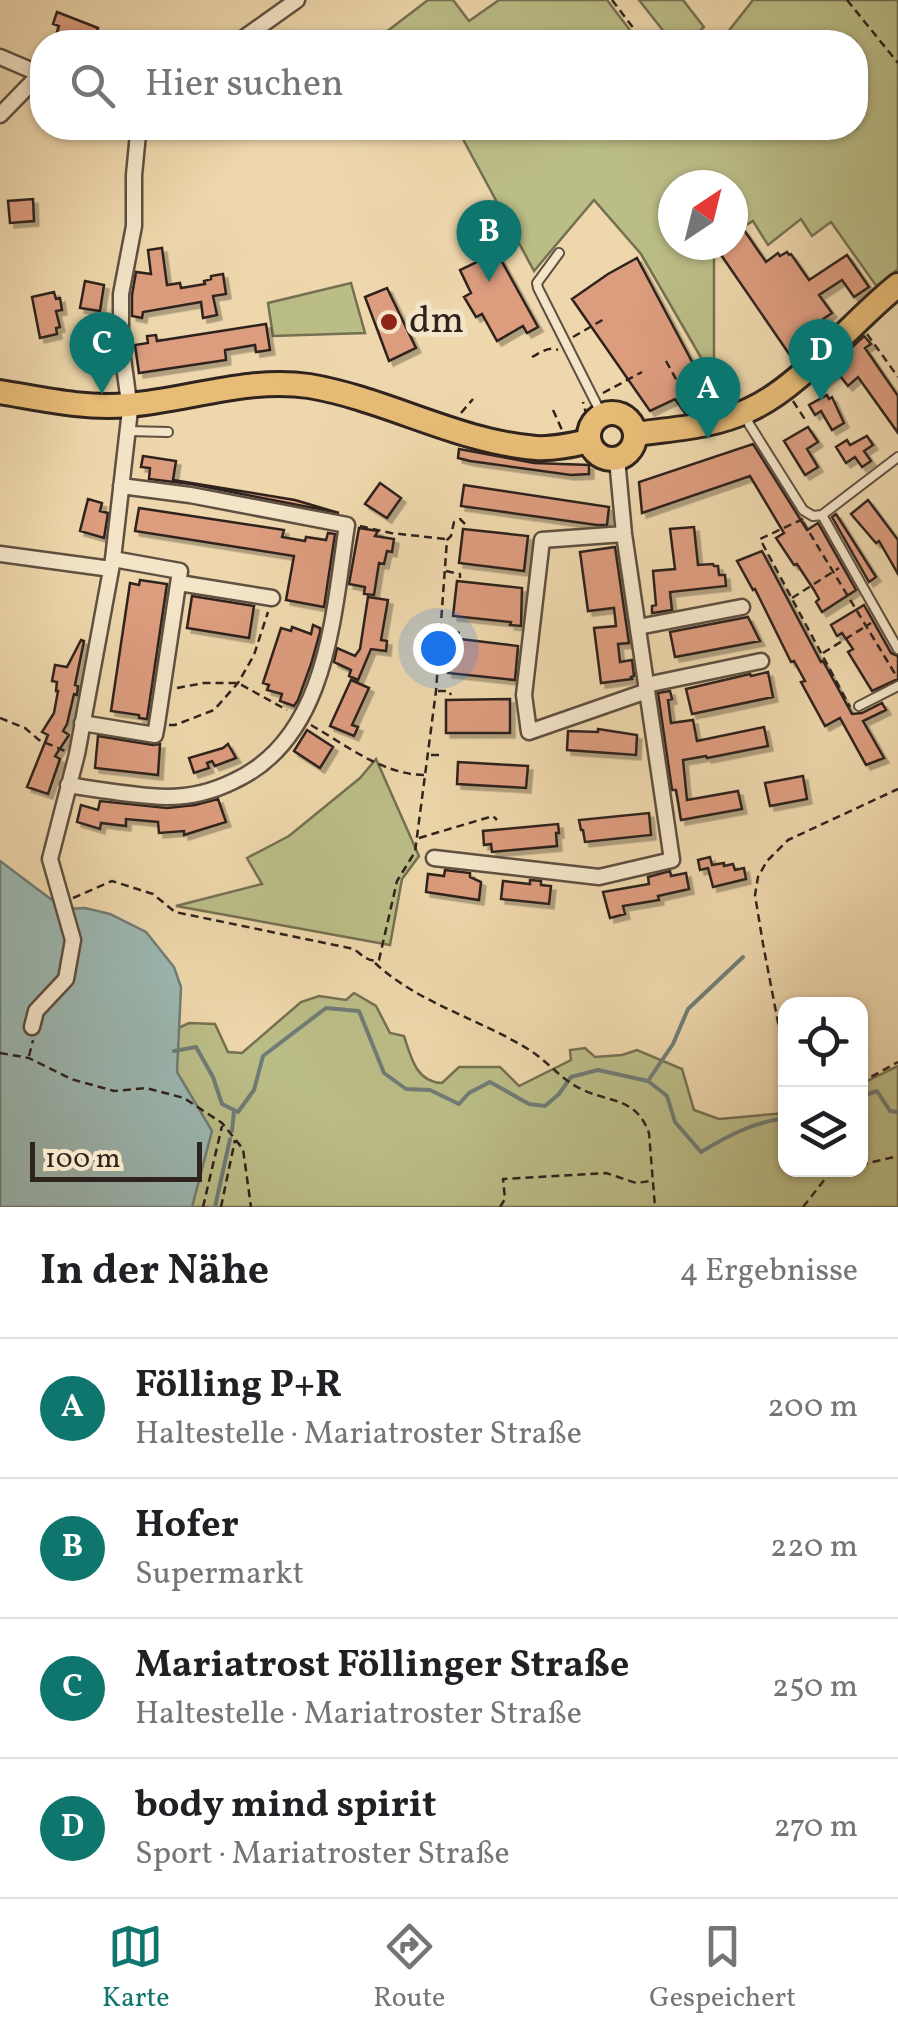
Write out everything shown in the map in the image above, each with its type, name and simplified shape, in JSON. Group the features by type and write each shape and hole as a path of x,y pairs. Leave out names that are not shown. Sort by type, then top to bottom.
{"main road":[{"path":"635,434 706,424 746,412 796,378 898,285"},
{"path":"0,392 91,407 130,405 276,383 330,391 455,429 537,448 569,446 591,426 602,404 627,418 635,434 631,450 610,460 578,438"}],"street":[{"path":"255,30 297,0"},
{"path":"0,57 30,70"},
{"path":"0,115 30,86"},
{"path":"33,1032 36,1011 66,979 74,940 50,859 76,754 112,564 130,405 121,343 121,294 134,226 137,140"},
{"path":"434,858 600,877 672,860 624,534 617,459"},
{"path":"68,785 170,797 216,790 249,775 277,753 300,719 321,673 347,526 190,495 121,486"},
{"path":"624,534 542,540 524,694 529,732 646,688 761,661"},
{"path":"0,554 180,571 154,735 82,723"},
{"path":"179,583 272,598"},
{"path":"638,627 742,608"}],"lane":[{"path":"560,253 537,283 565,342 602,404"},
{"path":"746,412 748,424 803,510 817,515 898,649"},
{"path":"128,431 168,432"},
{"path":"817,515 898,457"},
{"path":"859,706 898,686"}],"path":[{"path":"612,0 635,30"},
{"path":"847,0 898,64"},
{"path":"565,342 606,318"},
{"path":"858,320 898,377"},
{"path":"666,361 694,411"},
{"path":"602,404 642,372"},
{"path":"788,394 806,421"},
{"path":"455,429 464,408 473,399"},
{"path":"553,410 563,432 578,438"},
{"path":"817,515 760,539 852,710 859,706"},
{"path":"374,962 379,960 397,881 415,852 436,691 447,540 454,522 460,519 465,524"},
{"path":"802,520 898,678"},
{"path":"347,526 447,540"},
{"path":"792,598 848,562"},
{"path":"444,571 460,574 460,578"},
{"path":"157,724 176,725 214,710 238,683 254,655 272,598"},
{"path":"821,653 881,618"},
{"path":"442,630 460,633"},
{"path":"163,686 238,683 386,768 426,775"},
{"path":"436,691 448,691 451,695"},
{"path":"0,718 25,728 39,740 76,754"},
{"path":"429,755 440,755"},
{"path":"778,1023 755,894 758,876 766,861 788,840 898,789"},
{"path":"417,838 492,816 497,820"},
{"path":"62,902 112,881 154,894 175,912 354,949 402,984 532,1052 572,1084 624,1102 637,1112 648,1133 655,1207"},
{"path":"29,1058 33,1032"},
{"path":"0,1053 29,1058 71,1079 114,1091 146,1088 184,1098 222,1123 243,1149 251,1207"},
{"path":"868,1079 898,1062"},
{"path":"203,1207 222,1123"},
{"path":"221,1207 235,1139"},
{"path":"868,1164 898,1156"},
{"path":"500,1207 505,1200 503,1179 606,1173 636,1182 653,1181"},
{"path":"804,1207 825,1177"}],"green space":[{"path":"428,0 453,0 469,21 499,0 607,0 630,30 389,30"},
{"path":"639,0 683,0 704,27 701,30 663,30"},
{"path":"753,0 898,0 898,269 877,287 831,222 812,236 801,219 768,245 753,221 748,224 748,170 658,170 658,260 714,260 714,380 641,254 594,200 534,271 463,140 868,140 868,30 729,30"},
{"path":"351,283 365,333 273,336 268,303"},
{"path":"376,759 419,856 402,879 390,945 176,906 262,884 247,858 289,836 360,778"},
{"path":"354,993 376,1006 390,1033 404,1036 420,1073 433,1082 442,1083 459,1067 500,1067 519,1086 571,1060 570,1050 585,1048 595,1057 637,1050 682,1069 694,1110 719,1119 778,1114 778,1177 868,1177 868,1081 898,1066 898,1207 0,1207 155,1039 189,1023 215,1024 228,1052 242,1053 301,1002 319,996 346,1000"}],"water":[{"path":"0,861 64,909 85,908 110,914 146,932 174,967 181,987 177,1072 212,1131 192,1207 0,1207"}],"building":[{"path":"57,12 98,28 58,30 59,26 53,24"},
{"path":"33,199 34,221 10,223 8,201"},
{"path":"748,236 766,262 787,252 809,280 847,255 869,287 854,297 842,280 819,295 832,313 810,328 818,339 794,361 725,260 748,260"},
{"path":"490,240 538,327 527,333 523,326 497,341 482,314 476,317 464,297 471,293 460,270 477,262 471,251"},
{"path":"162,248 167,285 180,283 181,288 205,284 211,276 223,274 226,294 213,296 217,315 203,318 201,302 143,312 142,318 132,316 136,272 151,274 148,250"},
{"path":"637,258 707,390 685,413 675,399 650,411 572,299"},
{"path":"85,281 104,285 100,311 80,308"},
{"name":"dm","path":"387,288 416,348 389,361 365,297"},
{"path":"54,292 56,299 60,298 62,310 56,311 60,327 56,328 57,334 40,338 32,297"},
{"path":"266,324 270,350 256,352 255,345 225,350 226,360 139,373 135,345 148,343 147,336 156,335 157,341"},
{"path":"864,336 871,344 865,348 898,396 898,433 858,377 848,386 837,372 823,383 819,379"},
{"path":"827,395 832,397 844,423 832,430 821,411 815,415 809,405"},
{"path":"808,427 818,442 807,449 818,467 805,475 784,441"},
{"path":"867,436 873,445 864,451 871,461 862,467 855,457 846,463 836,447"},
{"path":"753,444 807,530 818,523 856,590 822,612 814,590 776,538 784,533 750,476 642,513 639,482"},
{"path":"459,449 534,463 589,465 589,474 470,461 458,458"},
{"path":"143,456 176,461 173,480 295,500 339,513 149,479 150,468 141,467"},
{"path":"380,483 401,498 387,518 365,504"},
{"path":"464,485 609,507 607,525 461,506"},
{"path":"88,499 102,503 100,511 108,513 104,538 80,531"},
{"path":"868,500 898,540 898,574 879,541 876,543 851,514"},
{"path":"139,508 284,530 282,537 305,541 306,537 326,540 328,533 335,534 324,607 286,600 294,556 135,531"},
{"path":"836,514 876,577 869,582 832,517"},
{"path":"694,527 698,565 718,566 719,575 725,575 726,586 670,592 672,610 652,613 652,606 656,605 653,571 675,569 670,529"},
{"path":"359,528 394,539 392,552 387,551 384,564 379,563 374,595 364,594 365,587 349,584"},
{"path":"463,529 528,536 524,571 459,563"},
{"path":"615,547 629,643 618,644 620,662 632,660 634,676 601,683 594,628 616,626 614,608 588,611 580,552"},
{"path":"762,551 852,714 882,703 886,710 863,721 884,758 866,765 840,718 825,726 801,682 805,681 737,561"},
{"path":"140,580 167,584 147,719 111,711 130,583 139,585"},
{"path":"457,581 522,588 521,626 453,616"},
{"path":"192,596 254,606 249,638 187,628"},
{"path":"368,597 388,600 381,640 387,641 386,651 371,649 358,680 349,676 351,670 334,662 337,648 355,656 360,649"},
{"path":"864,605 891,653 898,656 898,679 872,691 848,652 853,649 842,633 837,636 831,625"},
{"path":"748,617 760,641 675,657 670,632"},
{"path":"313,625 320,632 294,706 280,701 282,694 267,690 269,685 263,683 281,628 291,631 292,627 311,634"},
{"path":"452,638 518,646 515,680 448,673"},
{"path":"81,640 84,641 75,685 77,695 74,694 63,731 69,735 55,756 60,759 48,794 27,787 48,735 42,732 54,713 58,691 57,682 52,681 55,665 67,667"},
{"path":"768,672 773,697 692,714 686,689"},
{"path":"351,680 369,688 352,725 358,727 354,736 330,726"},
{"path":"670,691 671,723 693,720 697,741 764,727 768,746 683,760 687,800 738,791 742,809 681,820 676,790 672,790 658,693"},
{"path":"510,699 510,733 446,733 446,700"},
{"path":"598,729 637,735 636,755 567,750 568,731"},
{"path":"307,730 333,747 320,768 294,751"},
{"path":"98,736 160,744 158,775 95,768"},
{"path":"228,744 236,758 215,766 212,761 207,763 209,768 194,773 189,758"},
{"path":"458,762 528,766 526,788 457,784"},
{"path":"803,776 807,799 770,806 765,783"},
{"path":"218,799 226,822 184,835 184,831 159,833 158,822 126,819 126,826 101,823 100,829 77,822 81,805 98,810 100,801 167,808"},
{"path":"649,813 651,835 585,842 579,820"},
{"path":"558,824 557,846 492,852 491,844 484,845 483,831"},
{"path":"710,857 712,865 724,863 733,864 735,870 744,868 746,879 713,887 708,868 700,870 698,860"},
{"path":"445,870 470,873 470,877 481,882 479,900 426,892 428,874 444,876"},
{"path":"670,871 671,876 686,873 689,889 658,896 659,900 623,906 625,914 610,918 603,892 649,884 648,877"},
{"path":"530,880 551,886 549,904 501,899 503,881 530,884"}],"waterway":[{"path":"648,1081 673,1044 688,1009 743,957"},
{"path":"174,1051 196,1047 213,1077 222,1104 238,1112 254,1090 263,1056 326,1008 359,1011 384,1073 406,1089 430,1090 459,1104 469,1093 490,1082 529,1104 545,1106 571,1077 598,1070 648,1081 667,1096 675,1122 701,1152 741,1130 778,1120"},
{"path":"868,1094 877,1091 890,1111 898,1112"},
{"path":"232,1131 234,1111"},
{"path":"215,1207 230,1139"}],"place":[{"name":"Hofer","path":"489,282"},
{"name":"dm","path":"389,322"},
{"name":"Mariatrost Föllinger Straße","path":"102,394"},
{"name":"body mind spirit","path":"821,401"},
{"name":"Fölling P+R","path":"708,439"}]}
